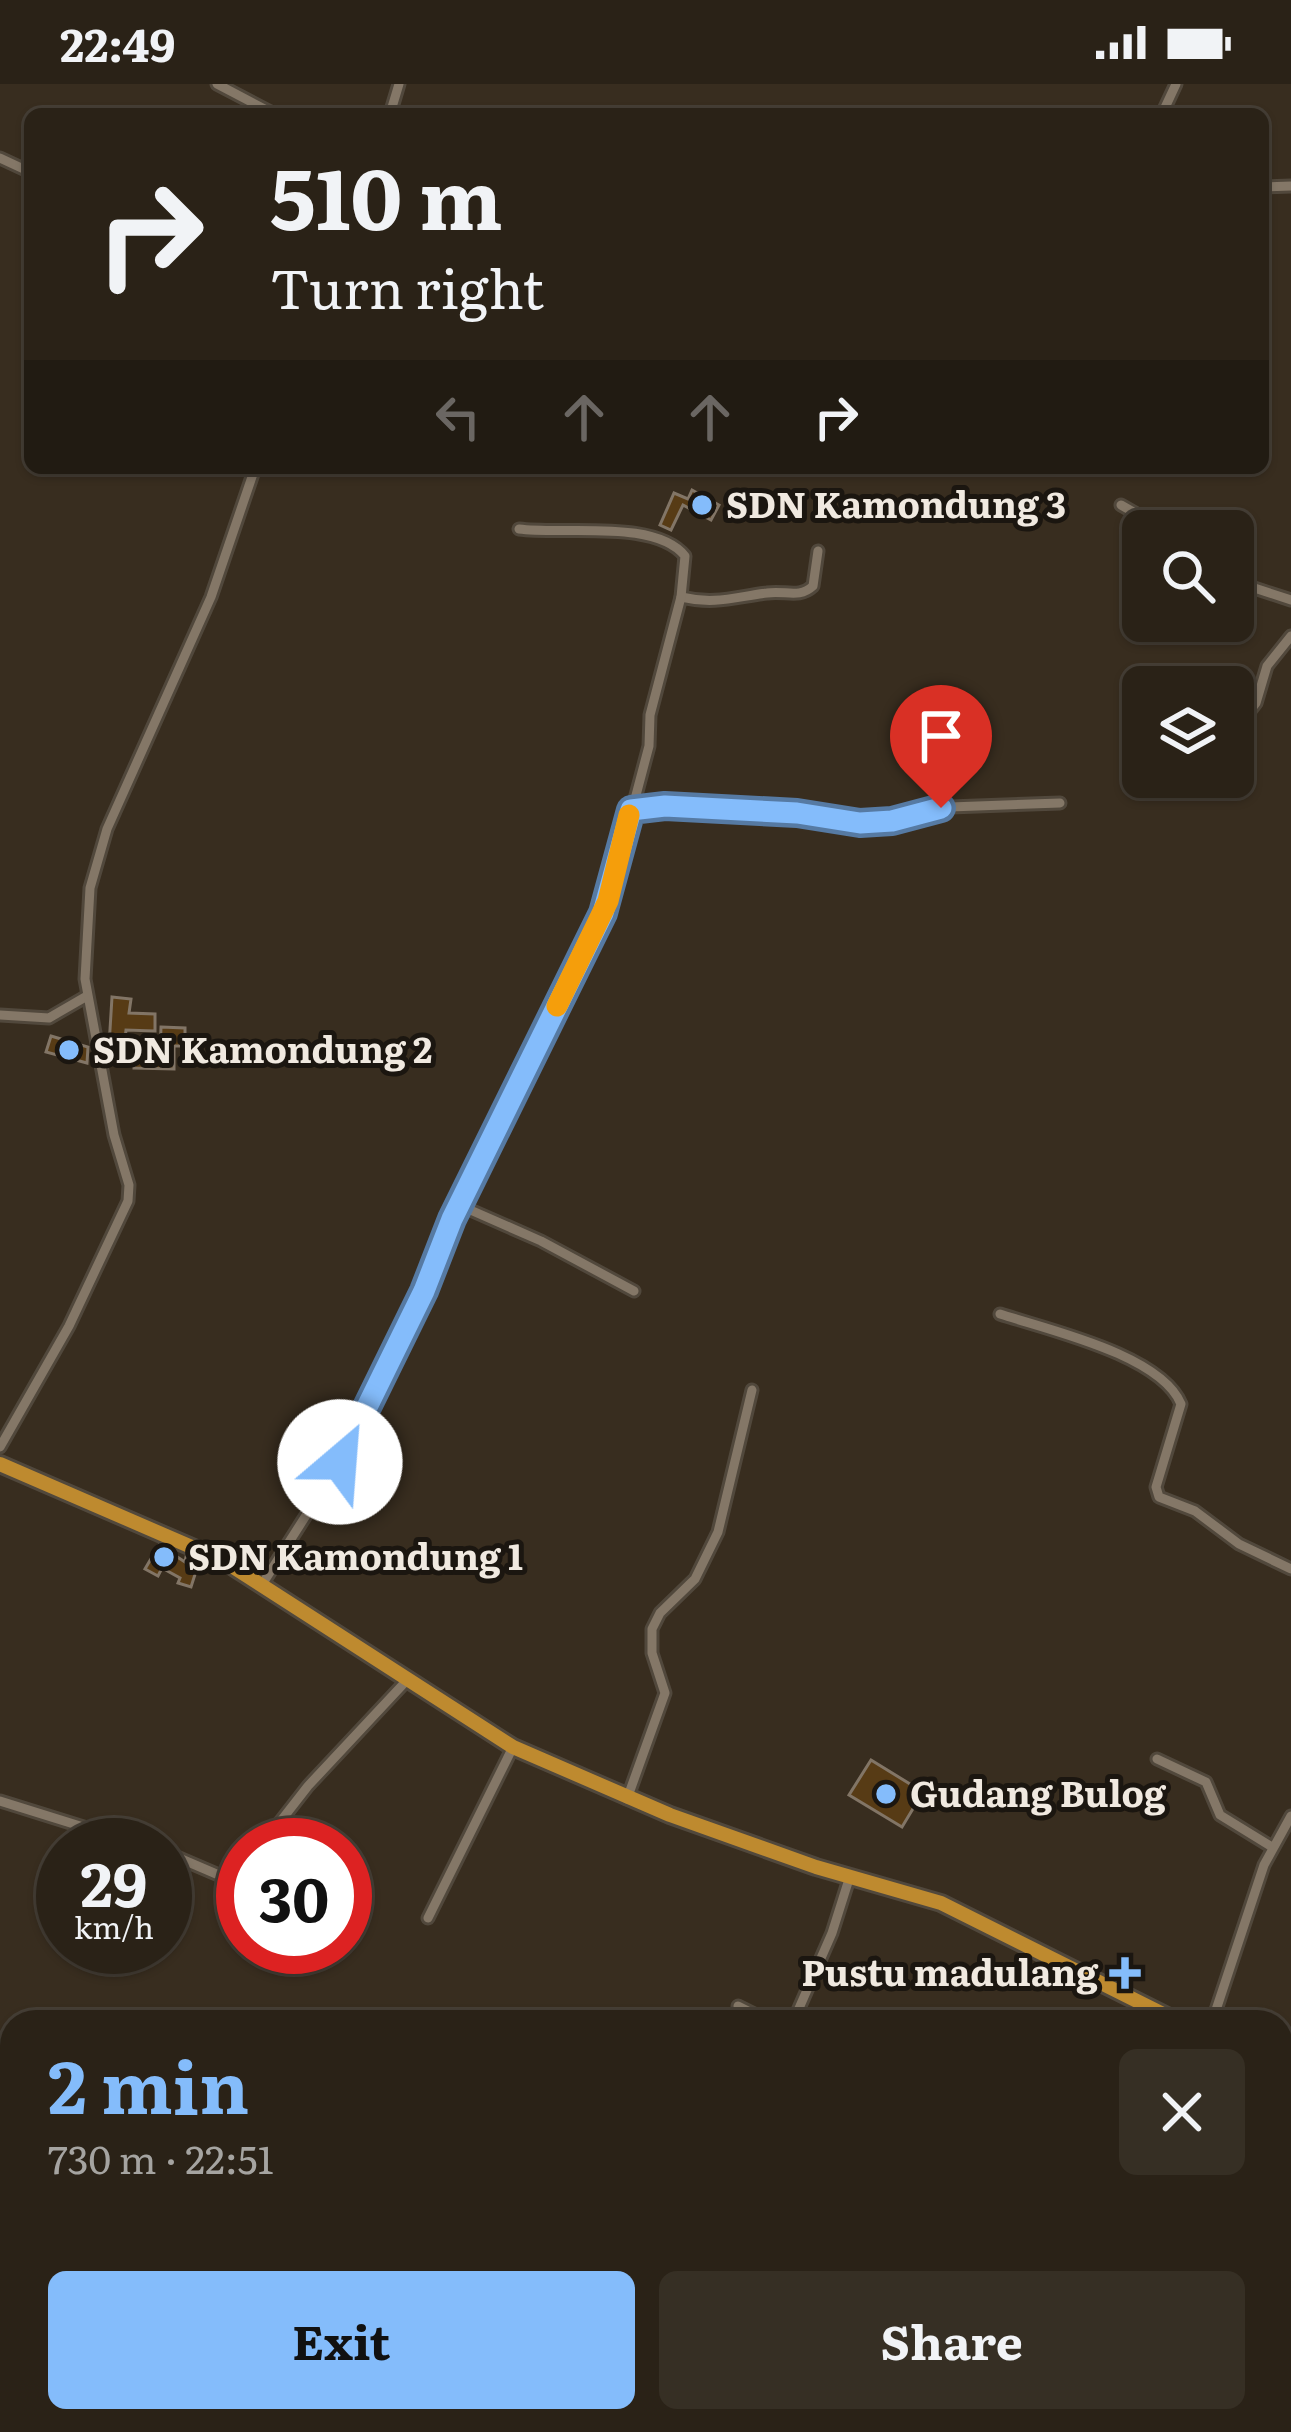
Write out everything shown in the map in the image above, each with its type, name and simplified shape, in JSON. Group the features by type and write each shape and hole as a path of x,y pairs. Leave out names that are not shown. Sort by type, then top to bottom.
{"main road":[{"path":"0,1464 184,1540 262,1583 513,1747 627,1799 940,1903 1155,2010"}],"street":[{"path":"217,84 263,108"},
{"path":"0,1447 69,1326 130,1196 87,996 85,946 96,859 211,597 253,474"},
{"path":"1121,505 1130,510"},
{"path":"262,1583 340,1462 424,1291 459,1205 603,913 631,810 681,597 686,556 661,538 633,531 519,530"},
{"path":"681,597 721,603 765,593 802,594 813,586 818,551"},
{"path":"1254,587 1291,600"},
{"path":"1254,706 1268,666 1291,636"},
{"path":"631,810 665,806 797,813 860,823 892,821 950,807 1060,803"},
{"path":"0,1015 49,1018 87,996"},
{"path":"459,1205 541,1241 634,1291"},
{"path":"1000,1314 1077,1338 1163,1377 1181,1404 1156,1487 1159,1497 1195,1511 1239,1544 1291,1569"},
{"path":"627,1799 665,1693 652,1653 652,1629 660,1612 695,1579 718,1532 752,1390"},
{"path":"283,1818 409,1678"},
{"path":"428,1918 513,1747"},
{"path":"1157,1760 1206,1782 1220,1815 1271,1847"},
{"path":"0,1801 54,1818"},
{"path":"1216,2010 1271,1847 1291,1816"},
{"path":"798,2010 839,1915 850,1876"},
{"path":"738,2006 746,2010"}],"building":[{"path":"692,490 719,505 711,520 683,505 671,530 660,525 674,493 688,499"},
{"path":"112,997 131,999 129,1013 155,1014 155,1031 126,1030 124,1048 109,1046"},
{"path":"161,1027 185,1028 185,1046 174,1046 174,1069 134,1068 134,1052 160,1053"},
{"name":"SDN Kamondung 2","path":"51,1036 88,1047 87,1063 46,1052"},
{"name":"SDN Kamondung 1","path":"159,1545 185,1562 186,1557 199,1562 191,1587 178,1583 180,1578 162,1568 158,1576 145,1569"},
{"name":"Gudang Bulog","path":"871,1760 923,1792 902,1827 849,1795"}],"slow traffic":[{"path":"557,1006 608,901 629,815"}],"place":[{"name":"SDN Kamondung 3","path":"702,505"},
{"name":"SDN Kamondung 2","path":"69,1050"},
{"name":"SDN Kamondung 1","path":"164,1557"},
{"name":"Gudang Bulog","path":"886,1794"},
{"name":"Pustu madulang","path":"1125,1973"}],"route":[{"path":"340,1462 424,1291 452,1219 603,913 631,810 665,806 797,813 860,823 892,821 941,808"}]}
